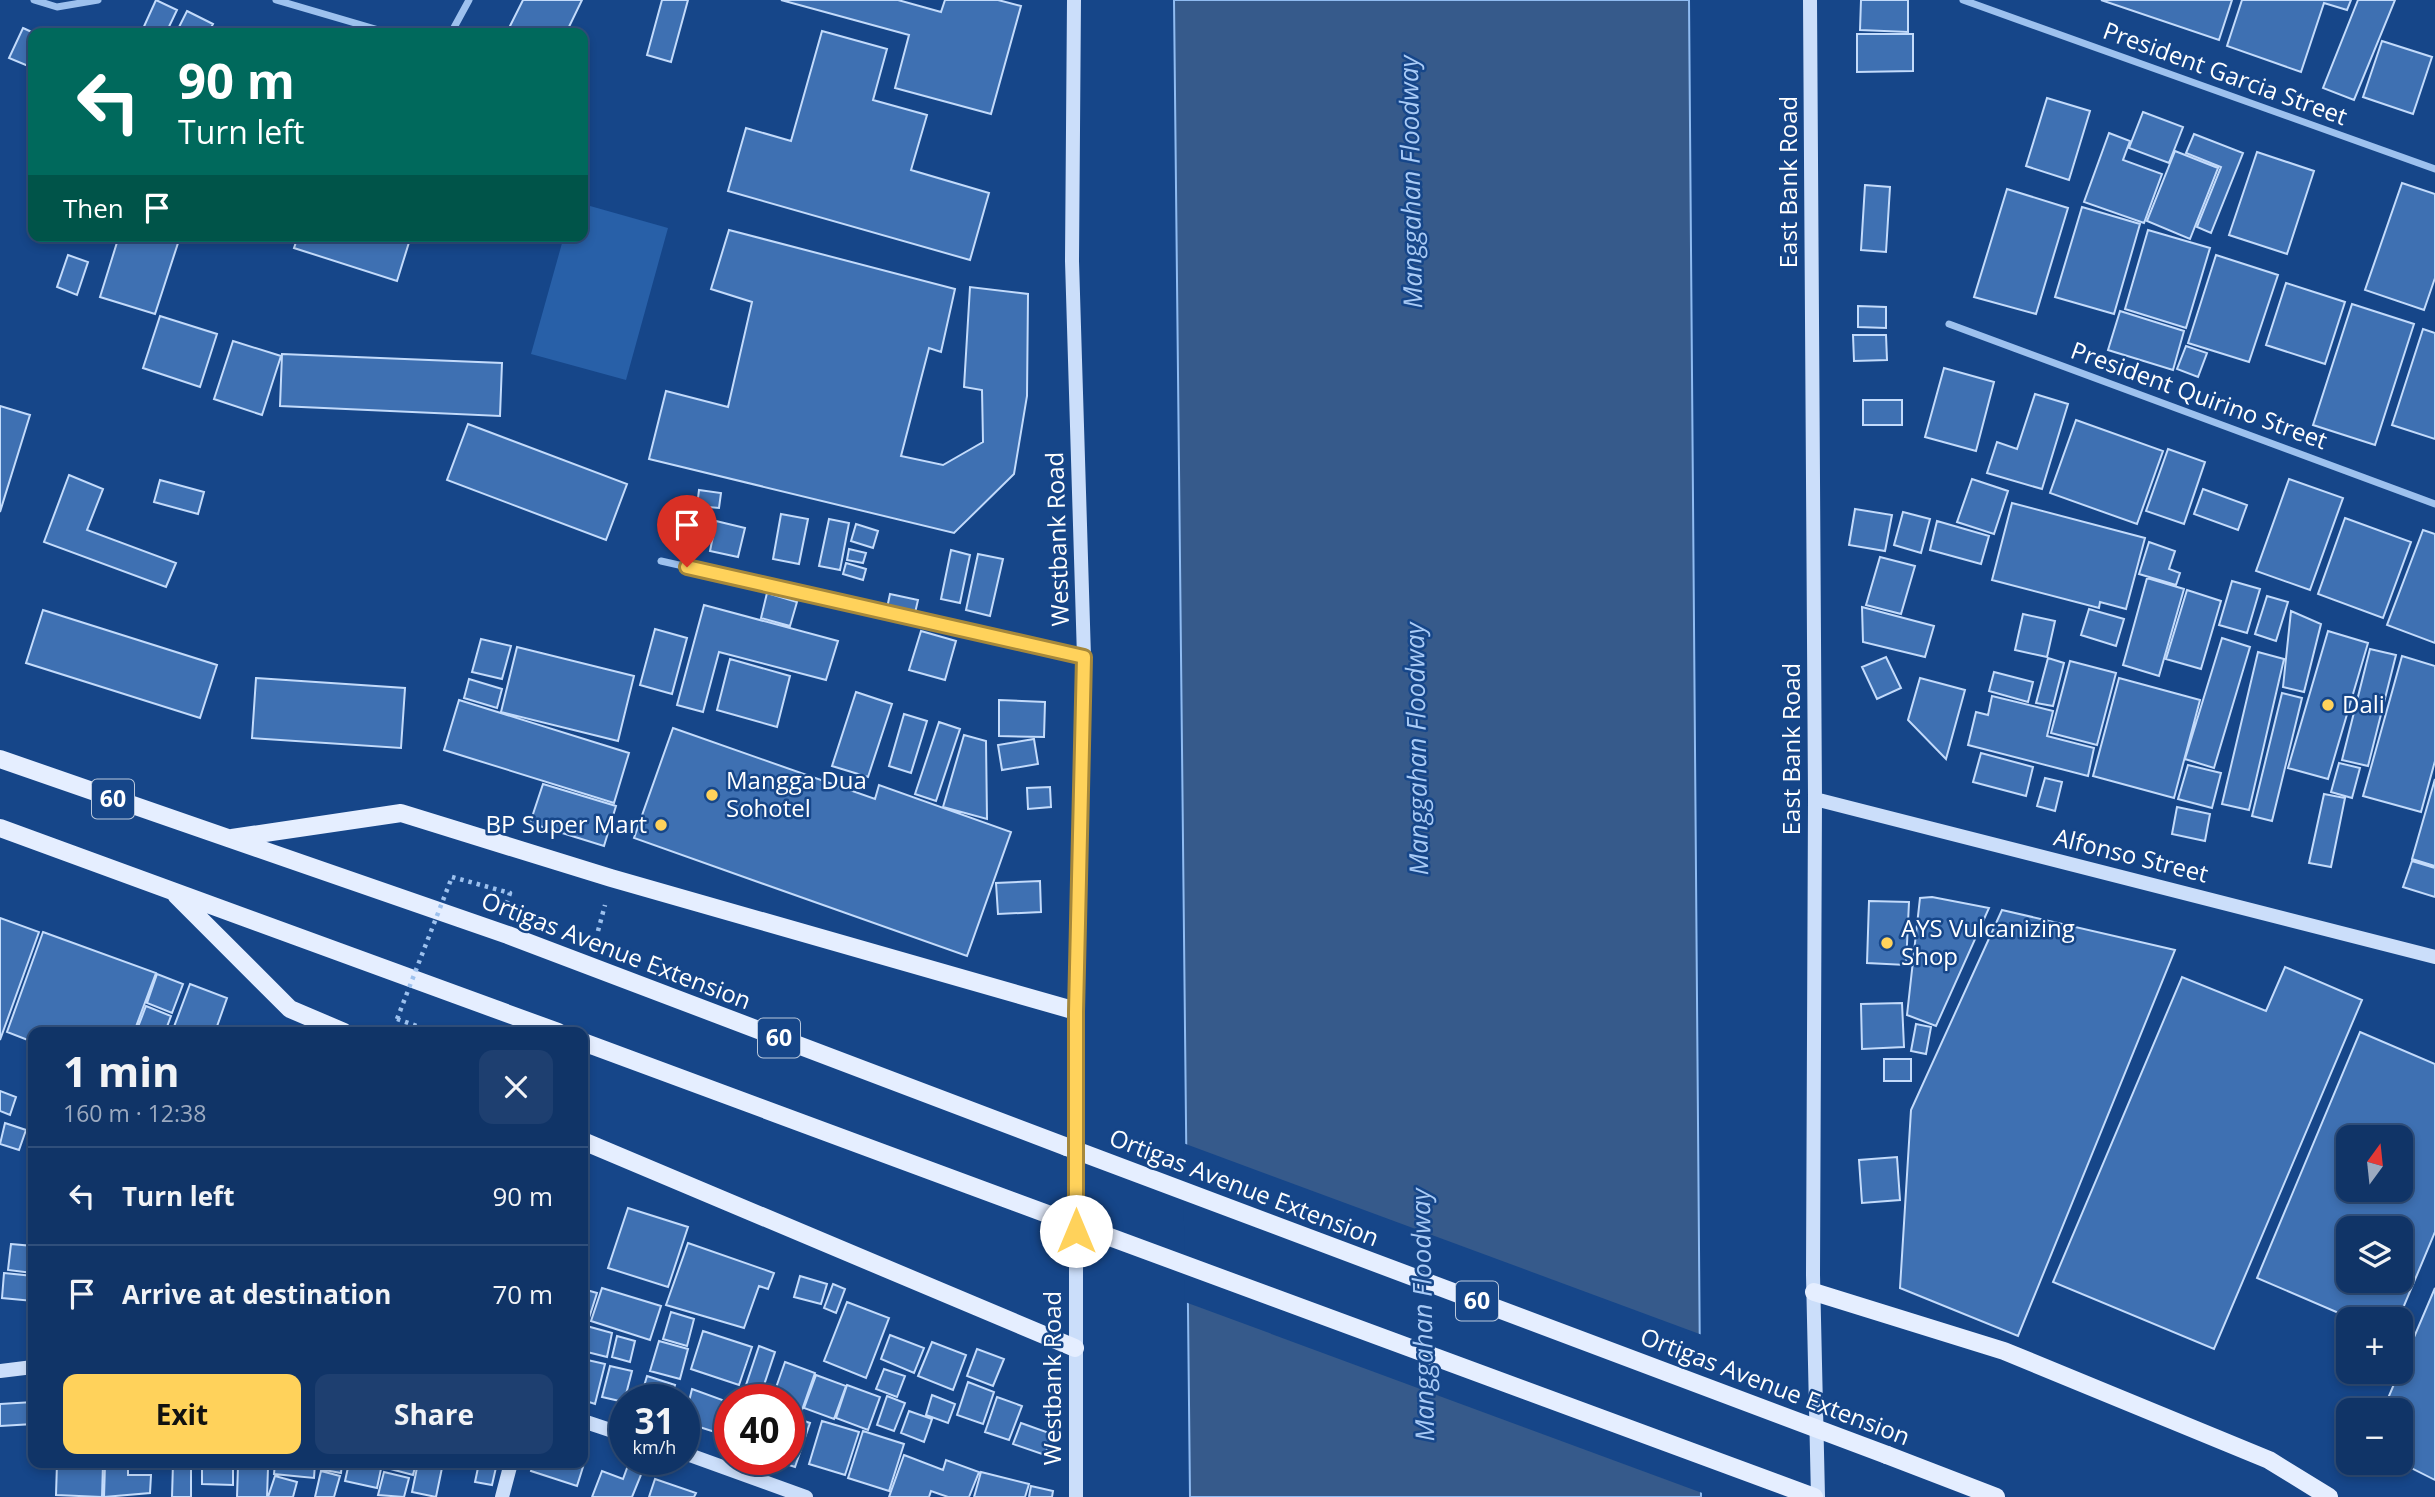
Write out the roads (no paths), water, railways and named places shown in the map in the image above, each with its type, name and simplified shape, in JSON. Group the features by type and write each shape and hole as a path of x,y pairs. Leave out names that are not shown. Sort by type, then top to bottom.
{"main road":[{"name":"Ortigas Avenue Extension","path":"0,759 508,935 1996,1497"},
{"path":"225,839 401,813 611,878 1076,1012"},
{"path":"0,828 544,1027"},
{"path":"171,890 290,1009 332,1027"},
{"path":"588,1044 1816,1497"},
{"path":"588,1143 1075,1348"},
{"path":"1814,1292 2004,1352 2269,1460 2329,1497"}],"street":[{"path":"34,0 57,7 98,0"},
{"path":"276,0 372,28"},
{"path":"454,28 469,0"},
{"name":"Westbank Road","path":"1074,0 1072,261 1084,657 1076,1012 1076,1497"},
{"name":"East Bank Road","path":"1810,0 1816,1497"},
{"name":"President Garcia Street","path":"1963,0 2435,169"},
{"name":"President Quirino Street","path":"1949,324 2435,504"},
{"path":"661,561 1084,657"},
{"name":"Alfonso Street","path":"1815,799 2435,957"},
{"path":"0,1371 28,1368"},
{"path":"588,1423 609,1429"},
{"path":"700,1459 806,1497"},
{"path":"502,1497 510,1468"}],"water":[{"name":"Manggahan Floodway","path":"1174,0 1689,0 1701,1497 1190,1497"}],"place":[{"name":"Dali","path":"2328,705"},
{"name":"Mangga Dua Sohotel","path":"712,795"},
{"name":"BP Super Mart","path":"661,825"},
{"name":"AYS Vulcanizing Shop","path":"1887,943"}]}
